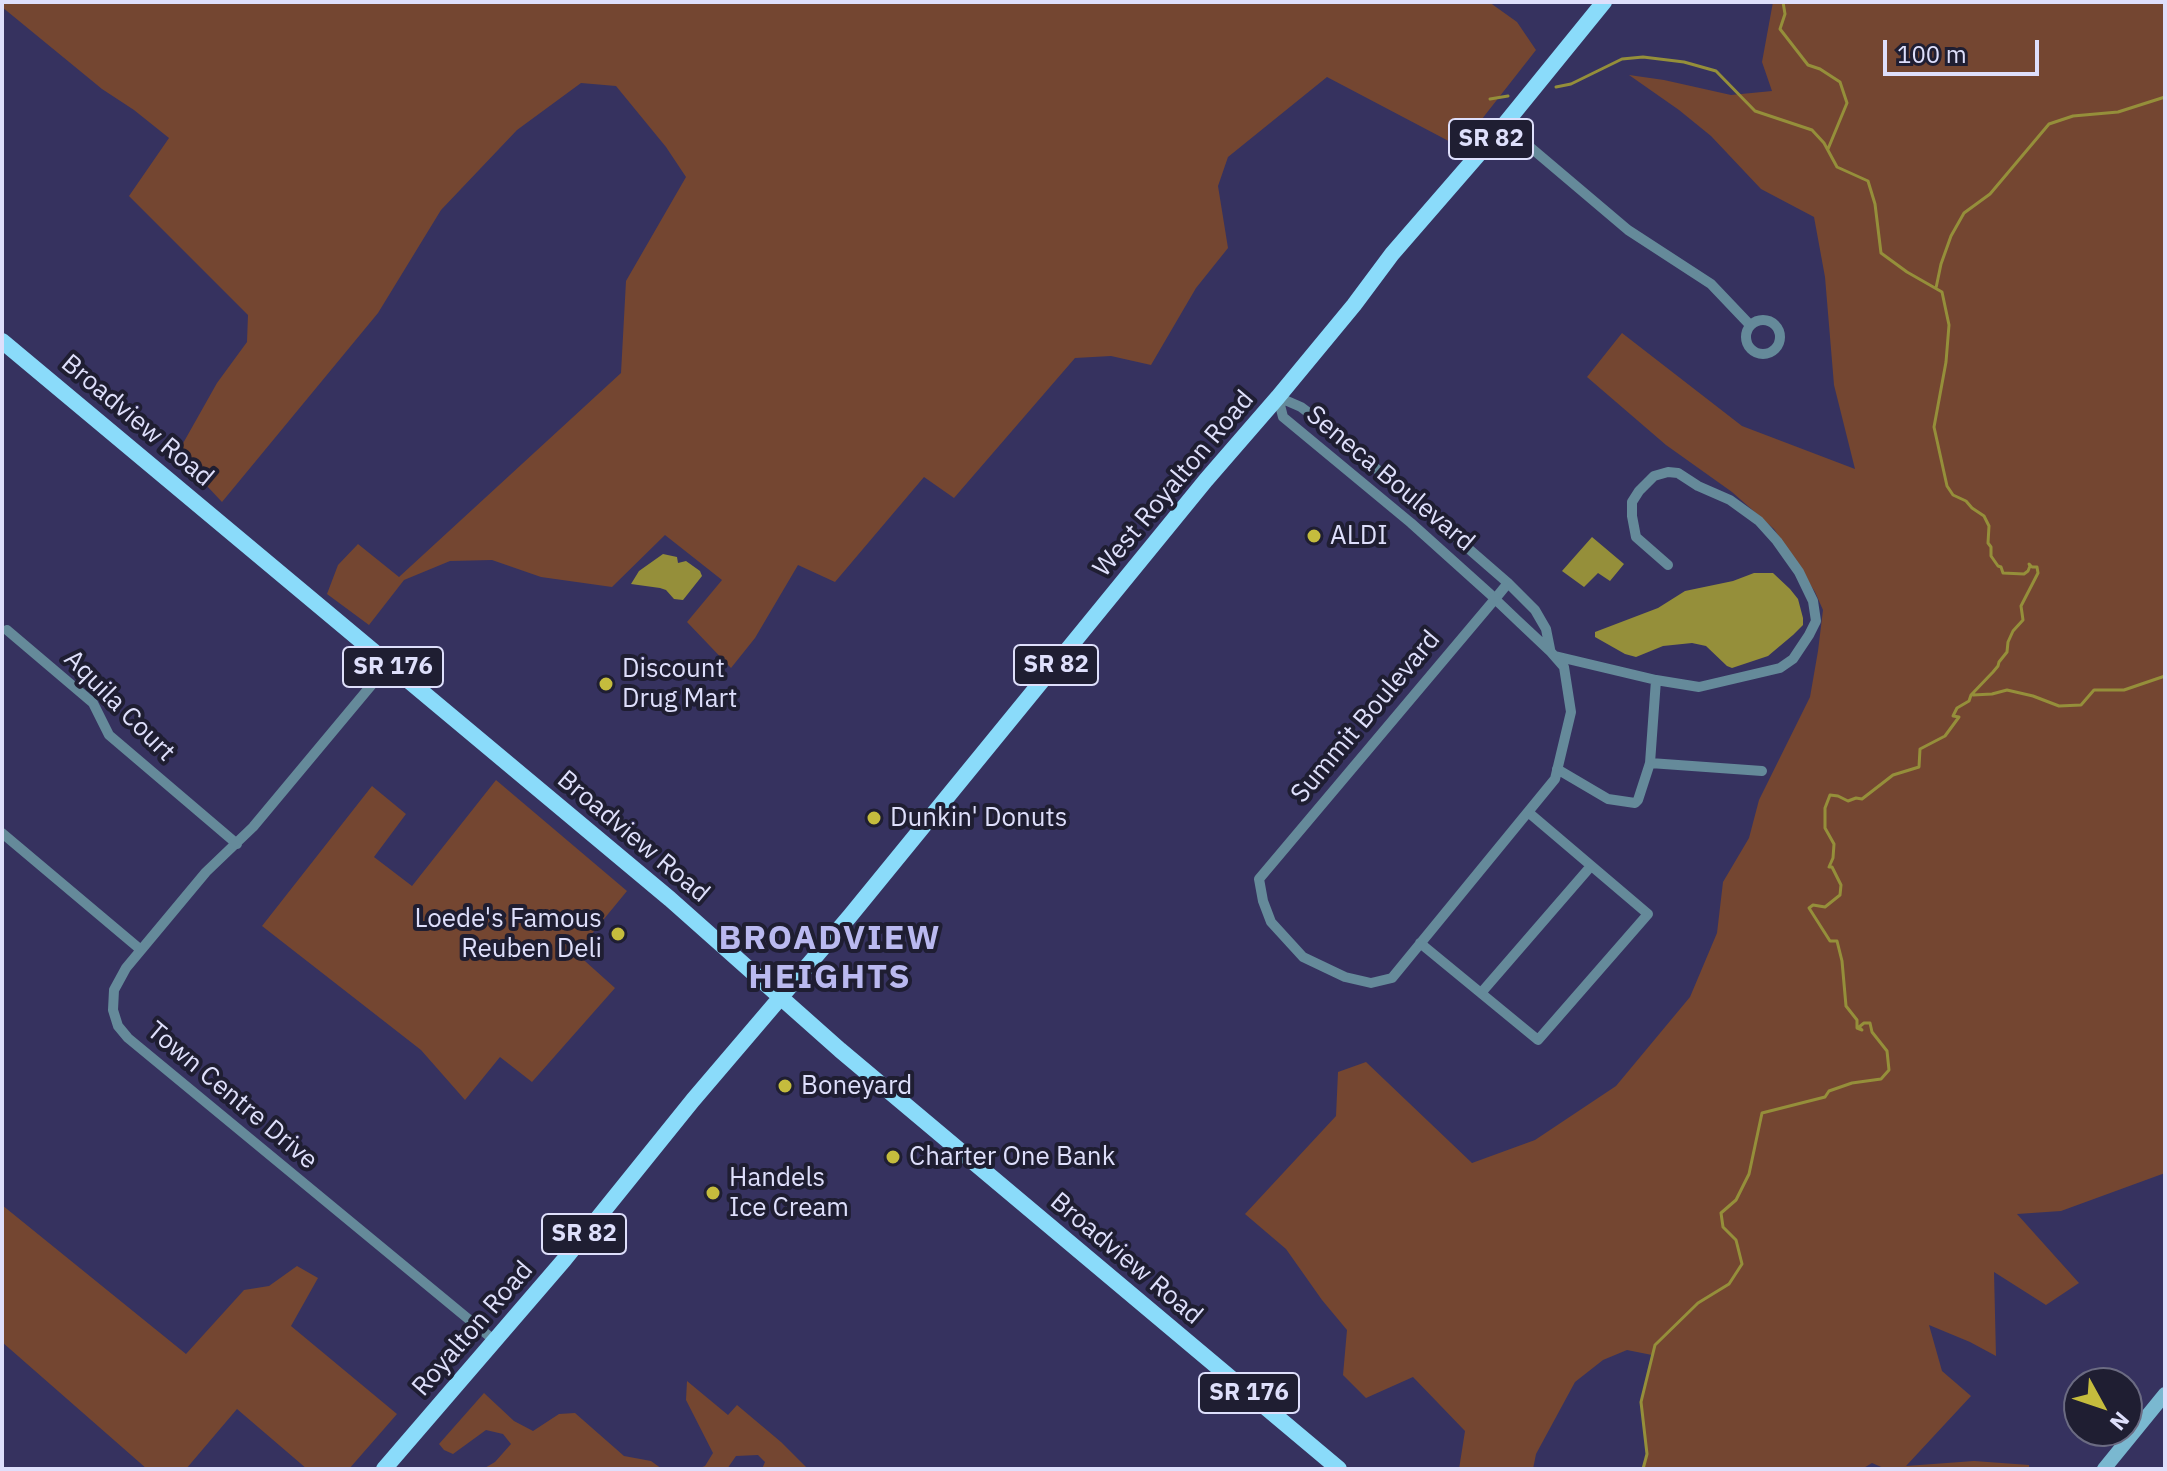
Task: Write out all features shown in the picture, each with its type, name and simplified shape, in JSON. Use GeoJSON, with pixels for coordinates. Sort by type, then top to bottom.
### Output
{"type":"FeatureCollection","features":[{"type":"Feature","properties":{"kind":"main road","name":"West Royalton Road"},"geometry":{"type":"LineString","coordinates":[[781,997],[1001,733],[1221,461],[1354,305],[1392,254],[1504,125],[1604,2]]}},
{"type":"Feature","properties":{"kind":"main road","name":"Broadview Road"},"geometry":{"type":"LineString","coordinates":[[2,341],[698,922],[840,1050],[1339,1469]]}},
{"type":"Feature","properties":{"kind":"main road","name":"Royalton Road"},"geometry":{"type":"LineString","coordinates":[[385,1469],[564,1260],[781,997]]}},
{"type":"Feature","properties":{"kind":"street"},"geometry":{"type":"LineString","coordinates":[[1504,125],[1623,226],[1711,284],[1750,325]]}},
{"type":"Feature","properties":{"kind":"street","name":"Seneca Boulevard"},"geometry":{"type":"LineString","coordinates":[[1278,397],[1301,407],[1333,431],[1508,583],[1535,610],[1546,629],[1552,653]]}},
{"type":"Feature","properties":{"kind":"street","name":"Seneca Boulevard"},"geometry":{"type":"LineString","coordinates":[[1278,397],[1283,417],[1411,523],[1564,667],[1571,712],[1555,779],[1392,978]]}},
{"type":"Feature","properties":{"kind":"street"},"geometry":{"type":"LineString","coordinates":[[1552,653],[1656,680],[1699,687],[1780,668],[1793,659],[1816,621],[1813,601],[1799,572],[1759,521],[1730,500],[1678,473],[1668,472],[1654,476],[1639,491],[1632,502],[1632,516],[1636,537],[1668,565]]}},
{"type":"Feature","properties":{"kind":"street","name":"Summit Boulevard"},"geometry":{"type":"LineString","coordinates":[[1392,978],[1371,983],[1345,977],[1303,957],[1271,922],[1259,879],[1508,583]]}},
{"type":"Feature","properties":{"kind":"street","name":"Aquila Court"},"geometry":{"type":"LineString","coordinates":[[7,630],[93,703],[109,735],[237,844]]}},
{"type":"Feature","properties":{"kind":"street","name":"Town Centre Drive"},"geometry":{"type":"LineString","coordinates":[[389,664],[237,844],[206,872],[121,975],[113,994],[114,1015],[124,1034],[495,1341]]}},
{"type":"Feature","properties":{"kind":"street"},"geometry":{"type":"LineString","coordinates":[[1557,769],[1608,799],[1635,803],[1650,763],[1656,680]]}},
{"type":"Feature","properties":{"kind":"street"},"geometry":{"type":"LineString","coordinates":[[1650,763],[1762,771]]}},
{"type":"Feature","properties":{"kind":"street"},"geometry":{"type":"LineString","coordinates":[[1420,943],[1538,1040],[1648,914],[1528,812]]}},
{"type":"Feature","properties":{"kind":"street"},"geometry":{"type":"LineString","coordinates":[[2,833],[141,950]]}},
{"type":"Feature","properties":{"kind":"street"},"geometry":{"type":"LineString","coordinates":[[1481,993],[1591,866]]}},
{"type":"Feature","properties":{"kind":"street"},"geometry":{"type":"LineString","coordinates":[[2104,1469],[2165,1394]]}},
{"type":"Feature","properties":{"kind":"shaded area"},"geometry":{"type":"Polygon","coordinates":[[[2,2],[1489,2],[1517,22],[1536,50],[1460,147],[1327,77],[1228,157],[1218,186],[1228,248],[1196,288],[1151,365],[1111,356],[1075,358],[954,498],[924,477],[835,582],[798,565],[755,638],[731,668],[687,622],[722,580],[665,535],[612,587],[541,577],[492,560],[450,561],[404,580],[369,625],[327,594],[338,565],[358,544],[399,577],[621,373],[626,281],[686,177],[666,147],[616,86],[581,83],[517,130],[441,210],[378,313],[222,502],[177,454],[217,383],[247,342],[248,315],[129,196],[169,138],[102,89],[2,7],[2,2]]]}},
{"type":"Feature","properties":{"kind":"shaded area"},"geometry":{"type":"Polygon","coordinates":[[[1773,2],[2165,2],[2165,1173],[2061,1211],[2017,1214],[2079,1283],[2046,1305],[1994,1272],[1996,1356],[1929,1325],[1942,1371],[1971,1396],[1906,1466],[1974,1461],[2029,1465],[2029,1469],[1886,1469],[1872,1463],[1862,1469],[1643,1469],[1647,1454],[1641,1402],[1652,1355],[1627,1350],[1603,1360],[1575,1382],[1536,1454],[1533,1469],[1459,1469],[1465,1431],[1413,1377],[1366,1398],[1343,1375],[1347,1330],[1286,1249],[1245,1214],[1336,1116],[1338,1072],[1366,1062],[1472,1163],[1535,1140],[1616,1086],[1690,997],[1717,933],[1723,882],[1749,838],[1759,800],[1810,697],[1823,610],[1815,592],[1774,529],[1732,492],[1666,445],[1587,377],[1622,333],[1742,426],[1855,469],[1834,385],[1825,277],[1814,217],[1761,189],[1711,136],[1629,75],[1731,95],[1772,91],[1762,62],[1773,2]]]}},
{"type":"Feature","properties":{"kind":"shaded area"},"geometry":{"type":"Polygon","coordinates":[[[1592,537],[1624,564],[1610,581],[1598,573],[1584,587],[1562,571],[1592,537]]]}},
{"type":"Feature","properties":{"kind":"shaded area"},"geometry":{"type":"Polygon","coordinates":[[[663,554],[677,557],[678,563],[686,561],[700,571],[702,576],[683,600],[674,599],[660,588],[631,584],[639,571],[663,554]]]}},
{"type":"Feature","properties":{"kind":"shaded area"},"geometry":{"type":"Polygon","coordinates":[[[1754,573],[1773,573],[1798,599],[1803,618],[1803,625],[1768,656],[1732,668],[1706,646],[1692,643],[1663,646],[1636,657],[1595,637],[1595,632],[1658,608],[1685,591],[1733,581],[1754,573]]]}},
{"type":"Feature","properties":{"kind":"shaded area"},"geometry":{"type":"Polygon","coordinates":[[[496,780],[627,891],[576,953],[615,988],[532,1082],[500,1057],[465,1100],[421,1050],[262,926],[372,786],[406,814],[374,857],[412,886],[496,780]]]}},
{"type":"Feature","properties":{"kind":"shaded area"},"geometry":{"type":"Polygon","coordinates":[[[2,1205],[186,1354],[244,1290],[269,1286],[297,1266],[318,1278],[291,1326],[397,1414],[349,1469],[307,1469],[237,1409],[186,1469],[147,1469],[2,1342],[2,1205]]]}},
{"type":"Feature","properties":{"kind":"shaded area"},"geometry":{"type":"Polygon","coordinates":[[[687,1381],[728,1415],[737,1405],[808,1469],[762,1469],[765,1462],[758,1455],[736,1456],[727,1469],[697,1469],[705,1466],[713,1453],[686,1400],[687,1381]]]}},
{"type":"Feature","properties":{"kind":"shaded area"},"geometry":{"type":"Polygon","coordinates":[[[484,1393],[514,1421],[533,1431],[559,1414],[575,1413],[624,1456],[651,1461],[662,1469],[483,1469],[495,1462],[511,1444],[503,1434],[486,1430],[453,1454],[439,1444],[484,1393]]]}},
{"type":"Feature","properties":{"kind":"waterway"},"geometry":{"type":"LineString","coordinates":[[1783,2],[1785,14],[1780,29],[1808,65],[1840,82],[1847,103],[1828,149]]}},
{"type":"Feature","properties":{"kind":"waterway"},"geometry":{"type":"LineString","coordinates":[[1556,87],[1571,84],[1622,59],[1643,57],[1684,62],[1716,71],[1755,111],[1812,130],[1824,143],[1837,167],[1868,181],[1875,204],[1881,253],[1942,292],[1949,325],[1946,362],[1934,427],[1947,486],[1953,495],[1984,516],[1989,526],[1991,556],[2003,573],[2024,574],[2029,564],[2037,567],[2038,573],[2021,606],[2023,620],[2013,631],[2007,652],[1969,701],[1957,708],[1953,716],[1959,717],[1945,736],[1920,749],[1919,767],[1893,775],[1862,799],[1848,801],[1830,795],[1825,808],[1825,828],[1834,844],[1829,867],[1832,867],[1841,885],[1840,895],[1825,907],[1813,905],[1809,908],[1830,941],[1837,941],[1846,1006],[1857,1020],[1857,1028],[1862,1030],[1859,1027],[1870,1023],[1872,1032],[1887,1051],[1889,1070],[1881,1079],[1852,1083],[1829,1091],[1825,1097],[1762,1113],[1749,1174],[1736,1200],[1721,1213],[1723,1227],[1736,1240],[1742,1264],[1729,1284],[1698,1303],[1655,1345],[1641,1402],[1647,1454],[1643,1469]]}},
{"type":"Feature","properties":{"kind":"waterway"},"geometry":{"type":"LineString","coordinates":[[1490,99],[1508,96]]}},
{"type":"Feature","properties":{"kind":"waterway"},"geometry":{"type":"LineString","coordinates":[[1936,288],[1951,236],[1964,213],[1990,194],[2049,124],[2073,116],[2118,112],[2165,97]]}},
{"type":"Feature","properties":{"kind":"waterway"},"geometry":{"type":"LineString","coordinates":[[1973,695],[2007,690],[2059,706],[2081,705],[2094,690],[2124,690],[2165,676]]}},
{"type":"Feature","properties":{"kind":"place","name":"ALDI"},"geometry":{"type":"Point","coordinates":[1314,536]}},
{"type":"Feature","properties":{"kind":"place","name":"Discount Drug Mart"},"geometry":{"type":"Point","coordinates":[606,684]}},
{"type":"Feature","properties":{"kind":"place","name":"Dunkin' Donuts"},"geometry":{"type":"Point","coordinates":[874,818]}},
{"type":"Feature","properties":{"kind":"place","name":"Loede's Famous Reuben Deli"},"geometry":{"type":"Point","coordinates":[618,934]}},
{"type":"Feature","properties":{"kind":"place","name":"Boneyard"},"geometry":{"type":"Point","coordinates":[785,1086]}},
{"type":"Feature","properties":{"kind":"place","name":"Charter One Bank"},"geometry":{"type":"Point","coordinates":[893,1157]}},
{"type":"Feature","properties":{"kind":"place","name":"Handels Ice Cream"},"geometry":{"type":"Point","coordinates":[713,1193]}},
{"type":"Feature","properties":{"kind":"district","name":"BROADVIEW HEIGHTS"},"geometry":{"type":"Point","coordinates":[830,958]}}]}
